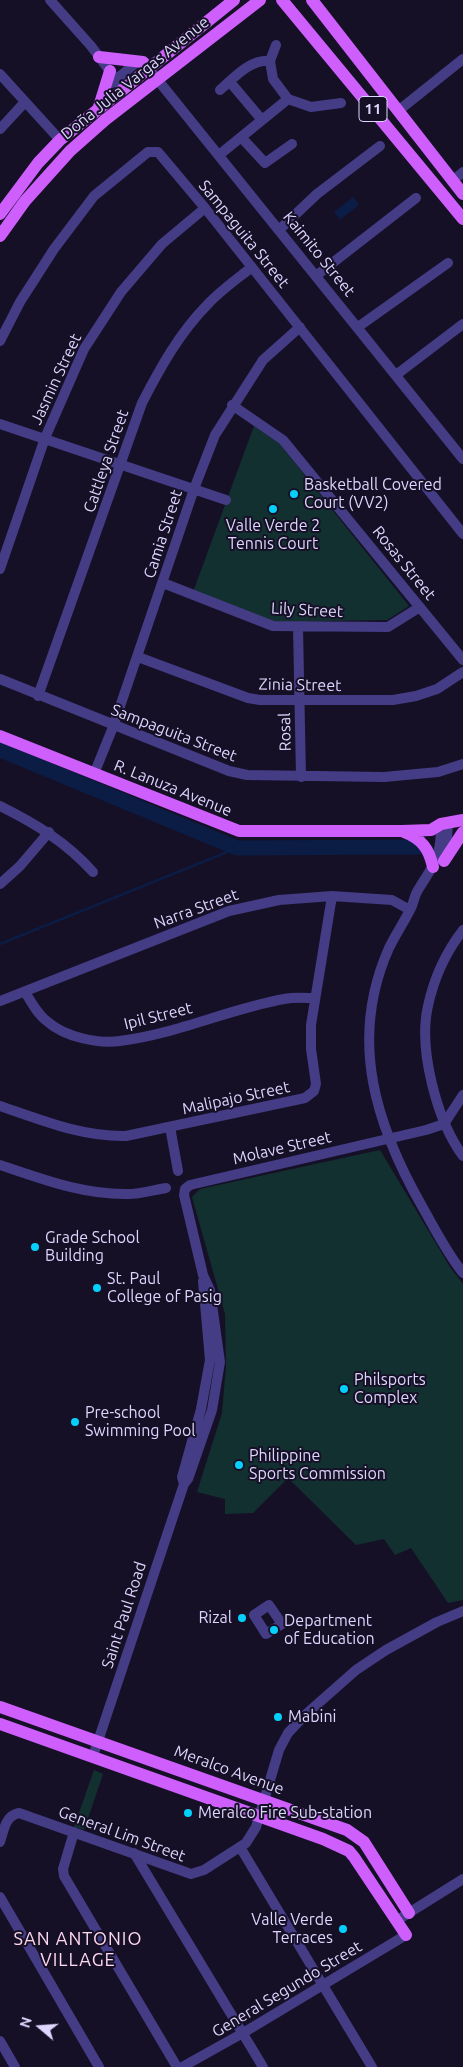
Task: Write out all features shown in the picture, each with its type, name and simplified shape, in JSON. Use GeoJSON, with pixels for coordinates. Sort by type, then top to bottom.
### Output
{"type":"FeatureCollection","features":[{"type":"Feature","properties":{"kind":"main road","name":"Doña Julia Vargas Avenue"},"geometry":{"type":"LineString","coordinates":[[0,236],[25,201],[70,151],[234,0]]}},
{"type":"Feature","properties":{"kind":"main road","name":"Doña Julia Vargas Avenue"},"geometry":{"type":"LineString","coordinates":[[0,214],[38,163],[60,140],[98,110],[117,80],[154,74],[260,0]]}},
{"type":"Feature","properties":{"kind":"main road","name":"11"},"geometry":{"type":"LineString","coordinates":[[282,0],[463,220]]}},
{"type":"Feature","properties":{"kind":"main road","name":"11"},"geometry":{"type":"LineString","coordinates":[[312,0],[463,194]]}},
{"type":"Feature","properties":{"kind":"main road"},"geometry":{"type":"LineString","coordinates":[[99,56],[143,62],[154,74]]}},
{"type":"Feature","properties":{"kind":"main road"},"geometry":{"type":"LineString","coordinates":[[98,110],[105,89],[117,80]]}},
{"type":"Feature","properties":{"kind":"main road"},"geometry":{"type":"LineString","coordinates":[[435,184],[450,178]]}},
{"type":"Feature","properties":{"kind":"main road","name":"R. Lanuza Avenue"},"geometry":{"type":"LineString","coordinates":[[0,736],[239,831],[402,831],[442,828],[463,830]]}},
{"type":"Feature","properties":{"kind":"main road","name":"R. Lanuza Avenue"},"geometry":{"type":"LineString","coordinates":[[442,828],[463,820]]}},
{"type":"Feature","properties":{"kind":"main road"},"geometry":{"type":"LineString","coordinates":[[402,831],[418,838],[439,864],[463,830]]}},
{"type":"Feature","properties":{"kind":"main road","name":"Meralco Avenue"},"geometry":{"type":"LineString","coordinates":[[0,1707],[99,1740],[358,1835],[409,1913]]}},
{"type":"Feature","properties":{"kind":"main road","name":"Meralco Avenue"},"geometry":{"type":"LineString","coordinates":[[0,1724],[324,1839],[349,1851],[406,1935]]}},
{"type":"Feature","properties":{"kind":"main road"},"geometry":{"type":"LineString","coordinates":[[187,1791],[192,1774]]}},
{"type":"Feature","properties":{"kind":"main road"},"geometry":{"type":"LineString","coordinates":[[324,1839],[329,1823]]}},
{"type":"Feature","properties":{"kind":"street"},"geometry":{"type":"LineString","coordinates":[[50,0],[99,56],[117,80],[138,61]]}},
{"type":"Feature","properties":{"kind":"street"},"geometry":{"type":"LineString","coordinates":[[276,45],[270,61],[273,78],[288,99],[311,107],[341,103]]}},
{"type":"Feature","properties":{"kind":"street"},"geometry":{"type":"LineString","coordinates":[[398,111],[463,59]]}},
{"type":"Feature","properties":{"kind":"street"},"geometry":{"type":"LineString","coordinates":[[220,90],[248,66],[261,60],[270,61]]}},
{"type":"Feature","properties":{"kind":"street"},"geometry":{"type":"LineString","coordinates":[[0,74],[60,140]]}},
{"type":"Feature","properties":{"kind":"street","name":"Kaimito Street"},"geometry":{"type":"LineString","coordinates":[[154,74],[463,459]]}},
{"type":"Feature","properties":{"kind":"street"},"geometry":{"type":"LineString","coordinates":[[230,82],[262,120]]}},
{"type":"Feature","properties":{"kind":"street"},"geometry":{"type":"LineString","coordinates":[[219,155],[288,99]]}},
{"type":"Feature","properties":{"kind":"street"},"geometry":{"type":"LineString","coordinates":[[0,129],[25,102]]}},
{"type":"Feature","properties":{"kind":"street"},"geometry":{"type":"LineString","coordinates":[[242,136],[266,163],[292,144]]}},
{"type":"Feature","properties":{"kind":"street"},"geometry":{"type":"LineString","coordinates":[[280,229],[317,194],[380,146]]}},
{"type":"Feature","properties":{"kind":"street","name":"Sampaguita Street"},"geometry":{"type":"LineString","coordinates":[[0,341],[20,302],[49,256],[94,196],[148,152],[158,152],[205,208],[463,534]]}},
{"type":"Feature","properties":{"kind":"street"},"geometry":{"type":"LineString","coordinates":[[450,178],[463,172]]}},
{"type":"Feature","properties":{"kind":"street"},"geometry":{"type":"LineString","coordinates":[[317,275],[416,198]]}},
{"type":"Feature","properties":{"kind":"street","name":"Jasmin Street"},"geometry":{"type":"LineString","coordinates":[[0,569],[45,438],[84,349],[121,292],[162,244],[205,208]]}},
{"type":"Feature","properties":{"kind":"street"},"geometry":{"type":"LineString","coordinates":[[358,327],[448,263]]}},
{"type":"Feature","properties":{"kind":"street","name":"Cattleya Street"},"geometry":{"type":"LineString","coordinates":[[38,696],[142,403],[158,372],[185,330],[208,304],[252,267]]}},
{"type":"Feature","properties":{"kind":"street"},"geometry":{"type":"LineString","coordinates":[[396,375],[463,324]]}},
{"type":"Feature","properties":{"kind":"street","name":"Camia Street"},"geometry":{"type":"LineString","coordinates":[[94,774],[138,657],[194,489],[215,435],[232,405],[263,360],[300,327]]}},
{"type":"Feature","properties":{"kind":"street","name":"Rosas Street"},"geometry":{"type":"LineString","coordinates":[[232,405],[283,440],[463,660]]}},
{"type":"Feature","properties":{"kind":"street"},"geometry":{"type":"LineString","coordinates":[[0,424],[226,500]]}},
{"type":"Feature","properties":{"kind":"street","name":"Lily Street"},"geometry":{"type":"LineString","coordinates":[[163,583],[273,626],[388,627],[420,607]]}},
{"type":"Feature","properties":{"kind":"street","name":"Rosal"},"geometry":{"type":"LineString","coordinates":[[298,627],[301,777]]}},
{"type":"Feature","properties":{"kind":"street","name":"Zinia Street"},"geometry":{"type":"LineString","coordinates":[[138,657],[248,698],[299,701],[400,699],[437,689],[463,672]]}},
{"type":"Feature","properties":{"kind":"street","name":"Sampaguita Street"},"geometry":{"type":"LineString","coordinates":[[0,680],[113,727],[229,771],[260,776],[301,777],[420,775],[438,772],[463,764]]}},
{"type":"Feature","properties":{"kind":"street"},"geometry":{"type":"LineString","coordinates":[[0,806],[49,832],[77,854],[93,872]]}},
{"type":"Feature","properties":{"kind":"street"},"geometry":{"type":"LineString","coordinates":[[442,828],[439,864],[416,892],[412,907],[382,967],[368,1029],[370,1069],[378,1106],[388,1138],[414,1192],[451,1258],[463,1273]]}},
{"type":"Feature","properties":{"kind":"street"},"geometry":{"type":"LineString","coordinates":[[0,884],[20,866],[49,832]]}},
{"type":"Feature","properties":{"kind":"street","name":"Narra Street"},"geometry":{"type":"LineString","coordinates":[[0,1002],[229,911],[279,900],[332,896],[392,900],[412,907]]}},
{"type":"Feature","properties":{"kind":"street","name":"Malipajo Street"},"geometry":{"type":"LineString","coordinates":[[0,1106],[96,1136],[126,1136],[305,1098],[314,1091],[316,1084],[311,1049],[311,1025],[332,896]]}},
{"type":"Feature","properties":{"kind":"street"},"geometry":{"type":"LineString","coordinates":[[463,930],[445,957],[434,981],[427,1008],[426,1035],[432,1083],[444,1124],[463,1156]]}},
{"type":"Feature","properties":{"kind":"street","name":"Ipil Street"},"geometry":{"type":"LineString","coordinates":[[25,992],[36,1012],[49,1024],[64,1032],[103,1041],[120,1041],[162,1032],[287,998],[314,998]]}},
{"type":"Feature","properties":{"kind":"street"},"geometry":{"type":"LineString","coordinates":[[444,1124],[463,1095]]}},
{"type":"Feature","properties":{"kind":"street","name":"Molave Street"},"geometry":{"type":"LineString","coordinates":[[185,1189],[190,1185],[444,1124]]}},
{"type":"Feature","properties":{"kind":"street"},"geometry":{"type":"LineString","coordinates":[[170,1127],[178,1171]]}},
{"type":"Feature","properties":{"kind":"street"},"geometry":{"type":"LineString","coordinates":[[0,1165],[69,1187],[99,1193],[129,1194],[166,1188]]}},
{"type":"Feature","properties":{"kind":"street","name":"Saint Paul Road"},"geometry":{"type":"LineString","coordinates":[[93,1756],[184,1484],[188,1479],[212,1410],[220,1362],[210,1290],[203,1275],[184,1195],[185,1189]]}},
{"type":"Feature","properties":{"kind":"street","name":"General Lim Street"},"geometry":{"type":"LineString","coordinates":[[0,1842],[7,1820],[12,1814],[19,1813],[190,1874],[204,1870],[240,1847],[255,1830],[266,1800],[279,1750],[288,1733],[305,1715],[356,1670],[386,1650],[437,1622],[463,1611]]}},
{"type":"Feature","properties":{"kind":"street"},"geometry":{"type":"LineString","coordinates":[[74,1832],[63,1869],[64,1876],[177,2067]]}},
{"type":"Feature","properties":{"kind":"street"},"geometry":{"type":"LineString","coordinates":[[240,1847],[372,2067]]}},
{"type":"Feature","properties":{"kind":"street"},"geometry":{"type":"LineString","coordinates":[[134,1853],[263,2067]]}},
{"type":"Feature","properties":{"kind":"street"},"geometry":{"type":"LineString","coordinates":[[396,1921],[463,1879]]}},
{"type":"Feature","properties":{"kind":"street"},"geometry":{"type":"LineString","coordinates":[[0,1897],[99,2067]]}},
{"type":"Feature","properties":{"kind":"street","name":"General Segundo Street"},"geometry":{"type":"LineString","coordinates":[[182,2067],[243,2034],[406,1935]]}},
{"type":"Feature","properties":{"kind":"street"},"geometry":{"type":"LineString","coordinates":[[0,2042],[15,2067]]}},
{"type":"Feature","properties":{"kind":"green space"},"geometry":{"type":"Polygon","coordinates":[[[254,426],[279,443],[409,606],[387,620],[267,622],[193,592],[254,426]]]}},
{"type":"Feature","properties":{"kind":"green space","name":"Philsports Complex"},"geometry":{"type":"Polygon","coordinates":[[[380,1150],[450,1267],[463,1284],[463,1600],[448,1603],[411,1548],[395,1555],[384,1539],[356,1545],[288,1478],[253,1513],[225,1514],[225,1499],[197,1492],[222,1413],[226,1366],[225,1314],[192,1197],[200,1189],[380,1150]]]}},
{"type":"Feature","properties":{"kind":"green space"},"geometry":{"type":"Polygon","coordinates":[[[94,1770],[103,1774],[84,1830],[74,1827],[94,1770]]]}},
{"type":"Feature","properties":{"kind":"water"},"geometry":{"type":"Polygon","coordinates":[[[353,197],[359,205],[340,220],[334,212],[353,197]]]}},
{"type":"Feature","properties":{"kind":"waterway"},"geometry":{"type":"LineString","coordinates":[[0,750],[237,848],[419,847]]}},
{"type":"Feature","properties":{"kind":"waterway"},"geometry":{"type":"LineString","coordinates":[[0,944],[237,848]]}},
{"type":"Feature","properties":{"kind":"place","name":"Basketball Covered Court (VV2)"},"geometry":{"type":"Point","coordinates":[294,494]}},
{"type":"Feature","properties":{"kind":"place","name":"Valle Verde 2 Tennis Court"},"geometry":{"type":"Point","coordinates":[273,509]}},
{"type":"Feature","properties":{"kind":"place","name":"Grade School Building"},"geometry":{"type":"Point","coordinates":[35,1247]}},
{"type":"Feature","properties":{"kind":"place","name":"St. Paul College of Pasig"},"geometry":{"type":"Point","coordinates":[97,1288]}},
{"type":"Feature","properties":{"kind":"place","name":"Philsports Complex"},"geometry":{"type":"Point","coordinates":[344,1389]}},
{"type":"Feature","properties":{"kind":"place","name":"Pre-school Swimming Pool"},"geometry":{"type":"Point","coordinates":[75,1422]}},
{"type":"Feature","properties":{"kind":"place","name":"Philippine Sports Commission"},"geometry":{"type":"Point","coordinates":[239,1465]}},
{"type":"Feature","properties":{"kind":"place","name":"Rizal"},"geometry":{"type":"Point","coordinates":[242,1618]}},
{"type":"Feature","properties":{"kind":"place","name":"Department of Education"},"geometry":{"type":"Point","coordinates":[274,1630]}},
{"type":"Feature","properties":{"kind":"place","name":"Mabini"},"geometry":{"type":"Point","coordinates":[278,1717]}},
{"type":"Feature","properties":{"kind":"place","name":"Meralco Fire Sub-station"},"geometry":{"type":"Point","coordinates":[188,1813]}},
{"type":"Feature","properties":{"kind":"place","name":"Valle Verde Terraces"},"geometry":{"type":"Point","coordinates":[343,1929]}},
{"type":"Feature","properties":{"kind":"district","name":"SAN ANTONIO VILLAGE"},"geometry":{"type":"Point","coordinates":[78,1949]}}]}
